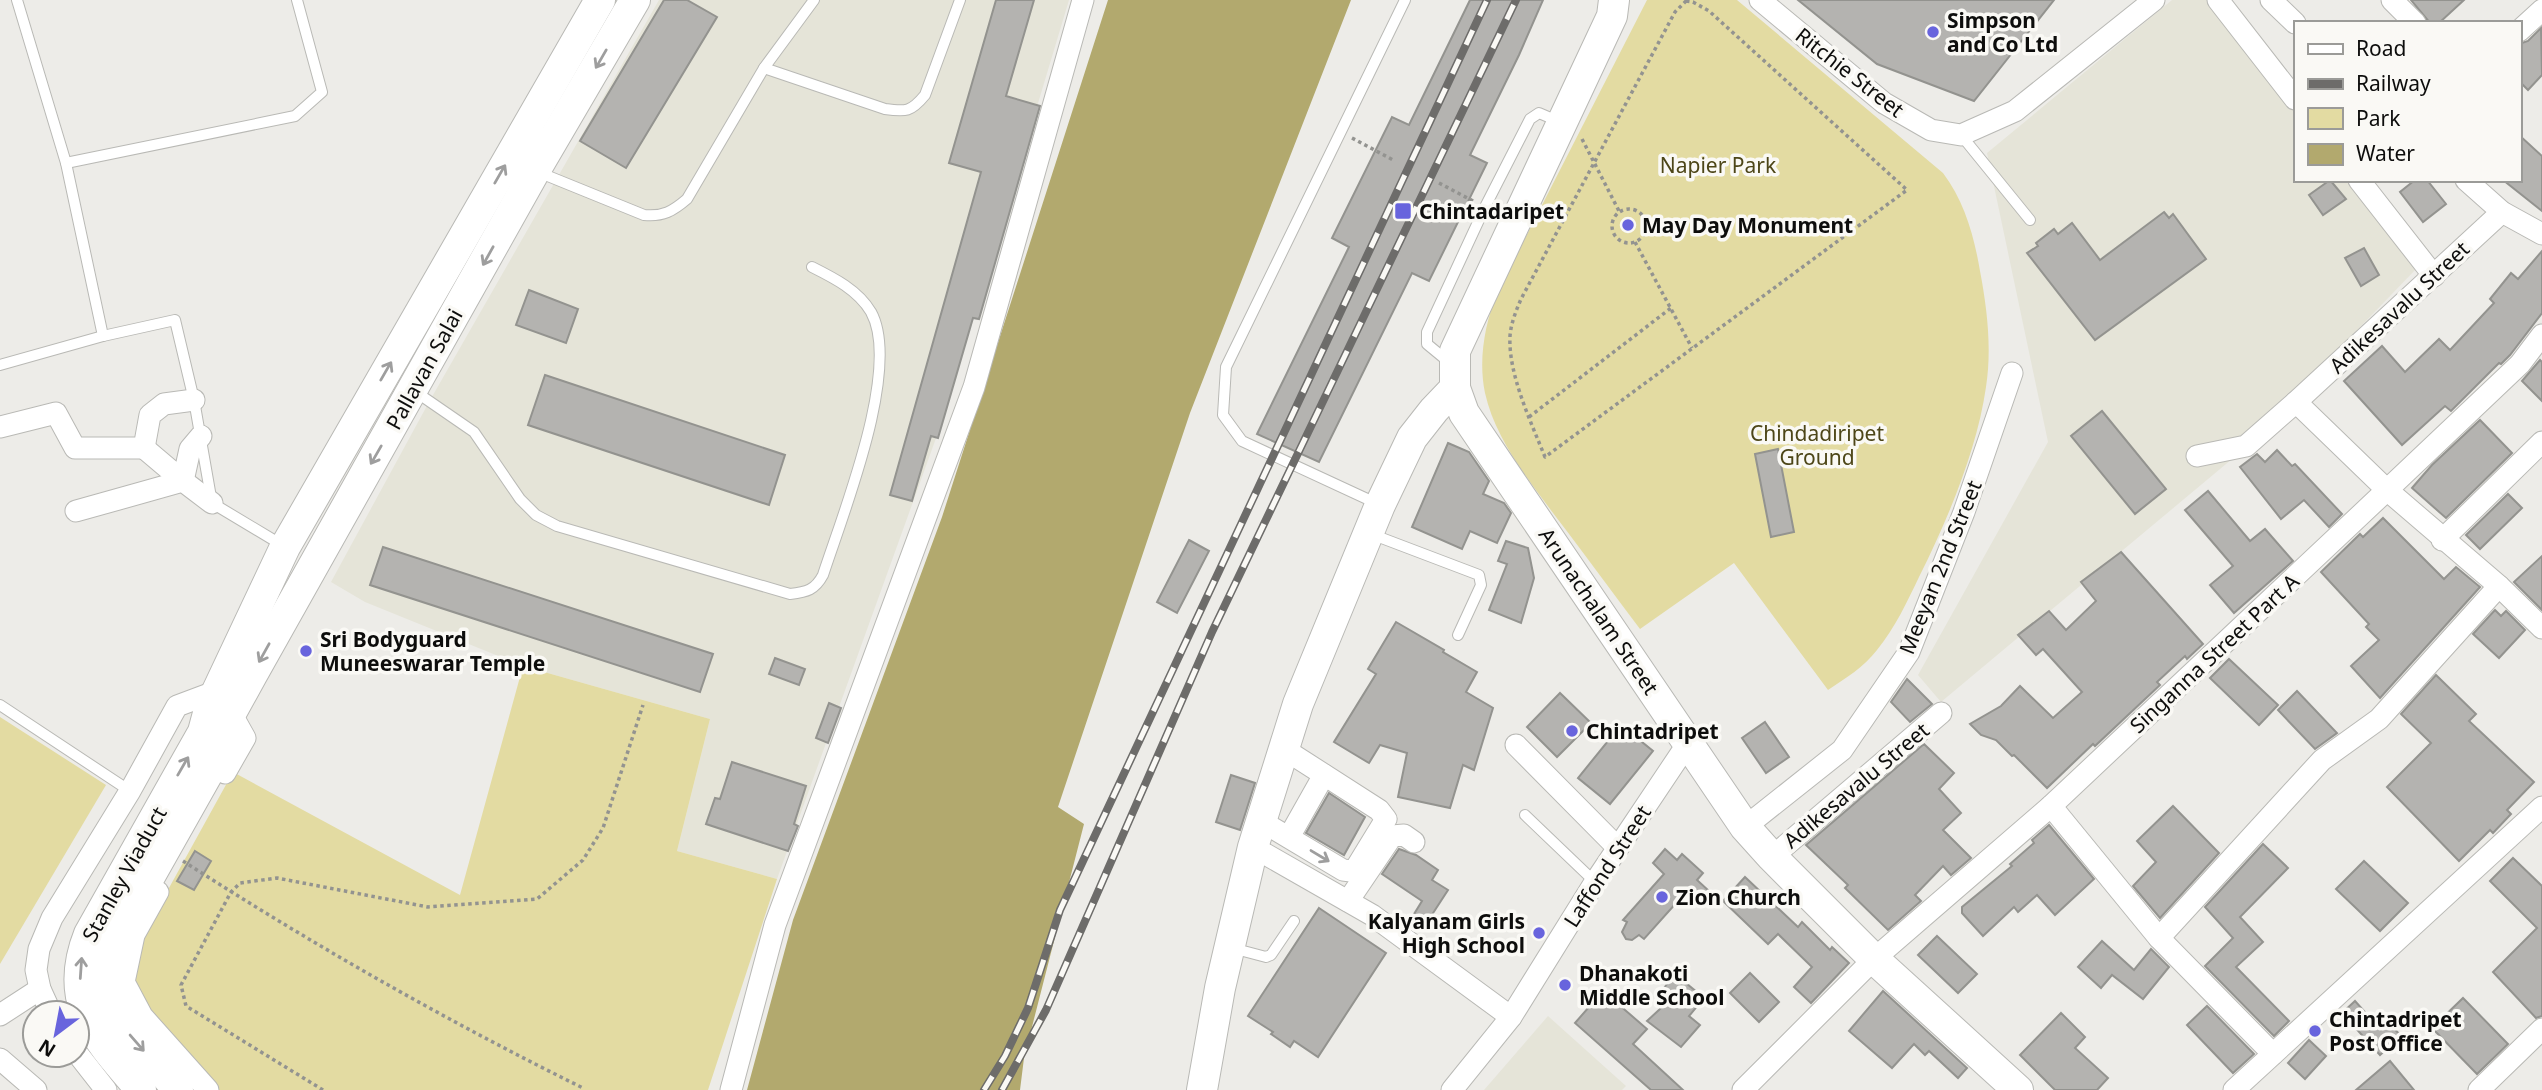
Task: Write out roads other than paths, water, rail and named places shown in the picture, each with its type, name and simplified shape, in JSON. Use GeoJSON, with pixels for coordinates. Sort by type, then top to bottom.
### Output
{"type":"FeatureCollection","features":[{"type":"Feature","properties":{"kind":"main road","name":"Pallavan Salai"},"geometry":{"type":"LineString","coordinates":[[229,702],[285,547],[600,0]]}},
{"type":"Feature","properties":{"kind":"main road","name":"Pallavan Salai"},"geometry":{"type":"LineString","coordinates":[[214,737],[209,706],[229,702],[413,390],[535,171],[635,0]]}},
{"type":"Feature","properties":{"kind":"main road"},"geometry":{"type":"LineString","coordinates":[[1202,1090],[1230,948],[1257,834],[1298,704],[1380,505],[1412,438],[1434,410],[1454,368],[1612,16],[1614,0]]}},
{"type":"Feature","properties":{"kind":"main road","name":"Arunachalam Street"},"geometry":{"type":"LineString","coordinates":[[1454,368],[1464,414],[1745,827],[1772,857],[2003,1085]]}},
{"type":"Feature","properties":{"kind":"main road","name":"Stanley Viaduct"},"geometry":{"type":"LineString","coordinates":[[141,1090],[92,1028],[83,1007],[80,980],[82,953],[100,912],[214,737]]}},
{"type":"Feature","properties":{"kind":"main road","name":"Stanley Viaduct"},"geometry":{"type":"LineString","coordinates":[[178,1090],[120,1022],[108,985],[108,966],[118,933],[214,737]]}},
{"type":"Feature","properties":{"kind":"street"},"geometry":{"type":"LineString","coordinates":[[731,1090],[775,925],[974,387],[1083,0]]}},
{"type":"Feature","properties":{"kind":"street","name":"Ritchie Street"},"geometry":{"type":"LineString","coordinates":[[1760,0],[1884,103],[1931,130],[1961,135]]}},
{"type":"Feature","properties":{"kind":"street"},"geometry":{"type":"LineString","coordinates":[[1961,135],[2015,111],[2154,0]]}},
{"type":"Feature","properties":{"kind":"street"},"geometry":{"type":"LineString","coordinates":[[2218,0],[2294,98]]}},
{"type":"Feature","properties":{"kind":"street"},"geometry":{"type":"LineString","coordinates":[[2271,0],[2294,22]]}},
{"type":"Feature","properties":{"kind":"street"},"geometry":{"type":"LineString","coordinates":[[2392,0],[2413,21]]}},
{"type":"Feature","properties":{"kind":"street"},"geometry":{"type":"LineString","coordinates":[[2521,29],[2542,10]]}},
{"type":"Feature","properties":{"kind":"street"},"geometry":{"type":"LineString","coordinates":[[2361,182],[2434,276]]}},
{"type":"Feature","properties":{"kind":"street"},"geometry":{"type":"LineString","coordinates":[[2468,182],[2502,212],[2542,234]]}},
{"type":"Feature","properties":{"kind":"street","name":"Adikesavalu Street"},"geometry":{"type":"LineString","coordinates":[[2197,456],[2246,446],[2502,212]]}},
{"type":"Feature","properties":{"kind":"street","name":"Singanna Street Part A"},"geometry":{"type":"LineString","coordinates":[[1743,1090],[1874,959],[2051,806],[2387,491],[2520,364],[2542,335]]}},
{"type":"Feature","properties":{"kind":"street","name":"Meeyan 2nd Street"},"geometry":{"type":"LineString","coordinates":[[1745,827],[1842,750],[1909,652],[1964,512],[2011,373]]}},
{"type":"Feature","properties":{"kind":"street"},"geometry":{"type":"LineString","coordinates":[[144,448],[150,415],[164,404],[194,400]]}},
{"type":"Feature","properties":{"kind":"street"},"geometry":{"type":"LineString","coordinates":[[2296,402],[2387,491],[2540,623]]}},
{"type":"Feature","properties":{"kind":"street"},"geometry":{"type":"LineString","coordinates":[[0,427],[56,413],[75,448],[144,448],[212,502]]}},
{"type":"Feature","properties":{"kind":"street"},"geometry":{"type":"LineString","coordinates":[[183,481],[190,449],[201,436]]}},
{"type":"Feature","properties":{"kind":"street"},"geometry":{"type":"LineString","coordinates":[[2442,540],[2542,442]]}},
{"type":"Feature","properties":{"kind":"street"},"geometry":{"type":"LineString","coordinates":[[76,511],[183,481]]}},
{"type":"Feature","properties":{"kind":"street"},"geometry":{"type":"LineString","coordinates":[[2159,938],[2322,760],[2379,719],[2499,586]]}},
{"type":"Feature","properties":{"kind":"street"},"geometry":{"type":"LineString","coordinates":[[45,999],[36,970],[39,949],[52,918],[130,791],[177,706],[229,702],[245,738],[134,935],[124,982],[142,1016],[208,1090]]}},
{"type":"Feature","properties":{"kind":"street","name":"Adikesavalu Street"},"geometry":{"type":"LineString","coordinates":[[1772,857],[1941,713]]}},
{"type":"Feature","properties":{"kind":"street","name":"Laffond Street"},"geometry":{"type":"LineString","coordinates":[[1452,1090],[1511,1017],[1595,882],[1688,743]]}},
{"type":"Feature","properties":{"kind":"street"},"geometry":{"type":"LineString","coordinates":[[1516,745],[1618,848]]}},
{"type":"Feature","properties":{"kind":"street"},"geometry":{"type":"LineString","coordinates":[[1257,834],[1289,837],[1343,870],[1351,871],[1356,868],[1385,819],[1379,810],[1284,749]]}},
{"type":"Feature","properties":{"kind":"street"},"geometry":{"type":"LineString","coordinates":[[1289,837],[1324,775]]}},
{"type":"Feature","properties":{"kind":"street"},"geometry":{"type":"LineString","coordinates":[[2051,806],[2159,938],[2273,1054]]}},
{"type":"Feature","properties":{"kind":"street"},"geometry":{"type":"LineString","coordinates":[[2238,1089],[2542,807]]}},
{"type":"Feature","properties":{"kind":"street"},"geometry":{"type":"LineString","coordinates":[[1257,834],[1511,1017]]}},
{"type":"Feature","properties":{"kind":"street"},"geometry":{"type":"LineString","coordinates":[[1348,901],[1392,836],[1404,835],[1414,842]]}},
{"type":"Feature","properties":{"kind":"street"},"geometry":{"type":"LineString","coordinates":[[0,1014],[40,989]]}},
{"type":"Feature","properties":{"kind":"street"},"geometry":{"type":"LineString","coordinates":[[2479,1090],[2542,1030]]}},
{"type":"Feature","properties":{"kind":"street"},"geometry":{"type":"LineString","coordinates":[[0,1059],[36,1090]]}},
{"type":"Feature","properties":{"kind":"street"},"geometry":{"type":"LineString","coordinates":[[90,1069],[106,1090]]}},
{"type":"Feature","properties":{"kind":"lane"},"geometry":{"type":"LineString","coordinates":[[17,0],[66,163],[103,336]]}},
{"type":"Feature","properties":{"kind":"lane"},"geometry":{"type":"LineString","coordinates":[[66,163],[295,116],[322,92],[297,0]]}},
{"type":"Feature","properties":{"kind":"lane"},"geometry":{"type":"LineString","coordinates":[[535,171],[644,215],[657,216],[673,211],[687,199],[764,68],[814,0]]}},
{"type":"Feature","properties":{"kind":"lane"},"geometry":{"type":"LineString","coordinates":[[764,68],[885,109],[904,112],[916,106],[925,95],[960,0]]}},
{"type":"Feature","properties":{"kind":"lane"},"geometry":{"type":"LineString","coordinates":[[1380,505],[1242,441],[1223,415],[1226,367],[1405,0]]}},
{"type":"Feature","properties":{"kind":"lane"},"geometry":{"type":"LineString","coordinates":[[1961,135],[2029,220]]}},
{"type":"Feature","properties":{"kind":"lane"},"geometry":{"type":"LineString","coordinates":[[413,390],[474,432],[520,499],[536,515],[557,526],[790,594],[807,592],[817,586],[823,575],[866,440],[880,367],[878,335],[872,313],[839,281],[813,267]]}},
{"type":"Feature","properties":{"kind":"lane"},"geometry":{"type":"LineString","coordinates":[[0,365],[103,336],[175,320],[194,400],[212,502],[285,547]]}},
{"type":"Feature","properties":{"kind":"lane"},"geometry":{"type":"LineString","coordinates":[[1368,533],[1479,575],[1481,585],[1458,635]]}},
{"type":"Feature","properties":{"kind":"lane"},"geometry":{"type":"LineString","coordinates":[[0,705],[130,791]]}},
{"type":"Feature","properties":{"kind":"lane"},"geometry":{"type":"LineString","coordinates":[[1525,815],[1595,882]]}},
{"type":"Feature","properties":{"kind":"lane"},"geometry":{"type":"LineString","coordinates":[[1230,948],[1265,957],[1271,955],[1294,921]]}},
{"type":"Feature","properties":{"kind":"water"},"geometry":{"type":"Polygon","coordinates":[[[1108,0],[1351,0],[1190,413],[1058,807],[1084,824],[1024,1058],[1020,1090],[747,1090],[793,920],[942,517],[1108,0]]]}},
{"type":"Feature","properties":{"kind":"railway"},"geometry":{"type":"LineString","coordinates":[[984,1090],[1005,1056],[1028,1008],[1060,910],[1487,0]]}},
{"type":"Feature","properties":{"kind":"railway"},"geometry":{"type":"LineString","coordinates":[[1002,1090],[1046,1010],[1212,632],[1516,0]]}},
{"type":"Feature","properties":{"kind":"place","name":"Simpson and Co Ltd"},"geometry":{"type":"Point","coordinates":[1933,32]}},
{"type":"Feature","properties":{"kind":"place","name":"Chintadaripet"},"geometry":{"type":"Point","coordinates":[1403,211]}},
{"type":"Feature","properties":{"kind":"place","name":"May Day Monument"},"geometry":{"type":"Point","coordinates":[1628,225]}},
{"type":"Feature","properties":{"kind":"place","name":"Sri Bodyguard Muneeswarar Temple"},"geometry":{"type":"Point","coordinates":[306,651]}},
{"type":"Feature","properties":{"kind":"place","name":"Chintadripet"},"geometry":{"type":"Point","coordinates":[1572,731]}},
{"type":"Feature","properties":{"kind":"place","name":"Zion Church"},"geometry":{"type":"Point","coordinates":[1662,897]}},
{"type":"Feature","properties":{"kind":"place","name":"Kalyanam Girls High School"},"geometry":{"type":"Point","coordinates":[1539,933]}},
{"type":"Feature","properties":{"kind":"place","name":"Dhanakoti Middle School"},"geometry":{"type":"Point","coordinates":[1565,985]}},
{"type":"Feature","properties":{"kind":"place","name":"Chintadripet Post Office"},"geometry":{"type":"Point","coordinates":[2315,1031]}},
{"type":"Feature","properties":{"kind":"park label","name":"Napier Park"},"geometry":{"type":"Point","coordinates":[1718,165]}},
{"type":"Feature","properties":{"kind":"park label","name":"Chindadiripet Ground"},"geometry":{"type":"Point","coordinates":[1817,445]}}]}
